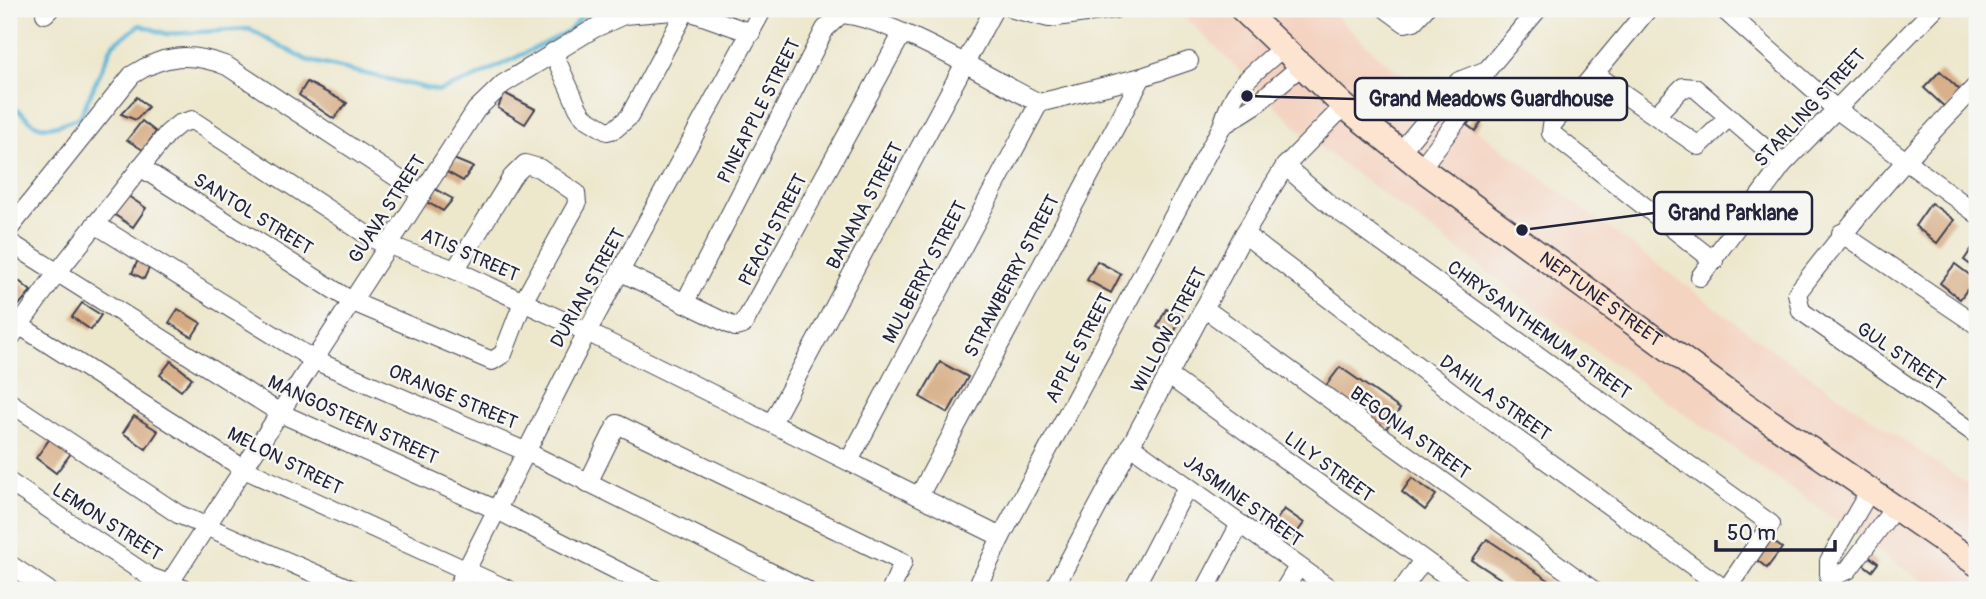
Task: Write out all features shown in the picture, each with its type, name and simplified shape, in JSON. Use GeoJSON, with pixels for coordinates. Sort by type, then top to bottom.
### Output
{"type":"FeatureCollection","features":[{"type":"Feature","properties":{"kind":"street","name":"DURIAN STREET"},"geometry":{"type":"LineString","coordinates":[[456,590],[587,332],[763,9]]}},
{"type":"Feature","properties":{"kind":"street","name":"BANANA STREET"},"geometry":{"type":"LineString","coordinates":[[772,424],[994,9]]}},
{"type":"Feature","properties":{"kind":"street"},"geometry":{"type":"LineString","coordinates":[[1013,9],[1049,18],[1115,9]]}},
{"type":"Feature","properties":{"kind":"street","name":"NEPTUNE STREET"},"geometry":{"type":"LineString","coordinates":[[1242,9],[1344,106],[1421,168],[1740,401],[1977,564]]}},
{"type":"Feature","properties":{"kind":"street"},"geometry":{"type":"LineString","coordinates":[[1386,9],[1405,23],[1420,15]]}},
{"type":"Feature","properties":{"kind":"street"},"geometry":{"type":"LineString","coordinates":[[1421,168],[1477,94],[1487,70],[1538,9]]}},
{"type":"Feature","properties":{"kind":"street"},"geometry":{"type":"LineString","coordinates":[[1648,9],[1552,125],[1552,133],[1557,140],[1714,261]]}},
{"type":"Feature","properties":{"kind":"street"},"geometry":{"type":"LineString","coordinates":[[1724,9],[1836,108],[1903,161],[1977,214]]}},
{"type":"Feature","properties":{"kind":"street","name":"STARLING STREET"},"geometry":{"type":"LineString","coordinates":[[1700,277],[1783,164],[1934,9]]}},
{"type":"Feature","properties":{"kind":"street","name":"GUAVA STREET"},"geometry":{"type":"LineString","coordinates":[[174,588],[207,526],[476,110],[488,97],[553,52],[624,15],[657,10],[685,10],[751,33]]}},
{"type":"Feature","properties":{"kind":"street"},"geometry":{"type":"LineString","coordinates":[[553,52],[584,117],[607,131],[615,129],[629,117],[685,10]]}},
{"type":"Feature","properties":{"kind":"street","name":"PINEAPPLE STREET"},"geometry":{"type":"LineString","coordinates":[[684,304],[825,29],[841,14],[854,15],[902,34],[1039,103]]}},
{"type":"Feature","properties":{"kind":"street","name":"PEACH STREET"},"geometry":{"type":"LineString","coordinates":[[621,272],[735,327],[748,320],[902,34]]}},
{"type":"Feature","properties":{"kind":"street","name":"APPLE STREET"},"geometry":{"type":"LineString","coordinates":[[976,590],[1001,537],[1222,126],[1231,98],[1239,87],[1282,48]]}},
{"type":"Feature","properties":{"kind":"street"},"geometry":{"type":"LineString","coordinates":[[9,229],[132,75],[151,62],[174,55],[204,57],[227,66],[422,194]]}},
{"type":"Feature","properties":{"kind":"street"},"geometry":{"type":"LineString","coordinates":[[1039,103],[1142,77],[1189,61]]}},
{"type":"Feature","properties":{"kind":"street","name":"APPLE STREET"},"geometry":{"type":"LineString","coordinates":[[1222,126],[1255,105],[1301,66]]}},
{"type":"Feature","properties":{"kind":"street"},"geometry":{"type":"LineString","coordinates":[[1401,151],[1459,81],[1487,70]]}},
{"type":"Feature","properties":{"kind":"street"},"geometry":{"type":"LineString","coordinates":[[1595,74],[1657,114],[1699,146],[1727,118]]}},
{"type":"Feature","properties":{"kind":"street","name":"STRAWBERRY STREET"},"geometry":{"type":"LineString","coordinates":[[919,496],[1142,77]]}},
{"type":"Feature","properties":{"kind":"street"},"geometry":{"type":"LineString","coordinates":[[1657,114],[1683,87],[1689,86],[1783,164]]}},
{"type":"Feature","properties":{"kind":"street"},"geometry":{"type":"LineString","coordinates":[[1977,86],[1903,161],[1842,233],[1977,325]]}},
{"type":"Feature","properties":{"kind":"street","name":"MULBERRY STREET"},"geometry":{"type":"LineString","coordinates":[[849,461],[1039,103]]}},
{"type":"Feature","properties":{"kind":"street","name":"WILLOW STREET"},"geometry":{"type":"LineString","coordinates":[[1053,590],[1244,234],[1285,166],[1344,106]]}},
{"type":"Feature","properties":{"kind":"street","name":"ATIS STREET"},"geometry":{"type":"LineString","coordinates":[[14,333],[95,223],[167,134],[179,124],[192,120],[356,229],[455,270],[587,332],[1001,537]]}},
{"type":"Feature","properties":{"kind":"street"},"geometry":{"type":"LineString","coordinates":[[455,270],[518,169],[525,164],[539,168],[572,189],[578,199],[523,302]]}},
{"type":"Feature","properties":{"kind":"street","name":"CHRYSANTHEMUM STREET"},"geometry":{"type":"LineString","coordinates":[[1285,166],[1330,205],[1771,524],[1726,590]]}},
{"type":"Feature","properties":{"kind":"street","name":"SANTOL STREET"},"geometry":{"type":"LineString","coordinates":[[140,167],[353,302],[486,360],[498,359],[523,302]]}},
{"type":"Feature","properties":{"kind":"street","name":"ORANGE STREET"},"geometry":{"type":"LineString","coordinates":[[95,223],[314,360],[527,452],[806,590]]}},
{"type":"Feature","properties":{"kind":"street","name":"GUL STREET"},"geometry":{"type":"LineString","coordinates":[[1842,233],[1797,293],[1801,311],[1977,435]]}},
{"type":"Feature","properties":{"kind":"street","name":"DAHILA STREET"},"geometry":{"type":"LineString","coordinates":[[1244,234],[1446,388],[1726,590]]}},
{"type":"Feature","properties":{"kind":"street","name":"MANGOSTEEN STREET"},"geometry":{"type":"LineString","coordinates":[[9,242],[280,413],[497,510],[656,590]]}},
{"type":"Feature","properties":{"kind":"street","name":"BEGONIA STREET"},"geometry":{"type":"LineString","coordinates":[[1204,308],[1594,590]]}},
{"type":"Feature","properties":{"kind":"street","name":"MELON STREET"},"geometry":{"type":"LineString","coordinates":[[14,333],[244,469],[509,590]]}},
{"type":"Feature","properties":{"kind":"street","name":"LILY STREET"},"geometry":{"type":"LineString","coordinates":[[1168,376],[1466,590]]}},
{"type":"Feature","properties":{"kind":"street"},"geometry":{"type":"LineString","coordinates":[[9,402],[178,514],[353,590]]}},
{"type":"Feature","properties":{"kind":"street"},"geometry":{"type":"LineString","coordinates":[[588,483],[617,424],[903,562],[891,590]]}},
{"type":"Feature","properties":{"kind":"street","name":"JASMINE STREET"},"geometry":{"type":"LineString","coordinates":[[1130,446],[1332,590]]}},
{"type":"Feature","properties":{"kind":"street","name":"LEMON STREET"},"geometry":{"type":"LineString","coordinates":[[9,482],[150,577],[174,588]]}},
{"type":"Feature","properties":{"kind":"street"},"geometry":{"type":"LineString","coordinates":[[1133,590],[1187,487]]}},
{"type":"Feature","properties":{"kind":"street"},"geometry":{"type":"LineString","coordinates":[[1825,584],[1829,561],[1870,490]]}},
{"type":"Feature","properties":{"kind":"street"},"geometry":{"type":"LineString","coordinates":[[1825,584],[1848,570],[1895,507]]}},
{"type":"Feature","properties":{"kind":"street"},"geometry":{"type":"LineString","coordinates":[[1206,590],[1240,524]]}},
{"type":"Feature","properties":{"kind":"street"},"geometry":{"type":"LineString","coordinates":[[1850,524],[1872,538]]}},
{"type":"Feature","properties":{"kind":"street"},"geometry":{"type":"LineString","coordinates":[[1402,590],[1423,560]]}},
{"type":"Feature","properties":{"kind":"street"},"geometry":{"type":"LineString","coordinates":[[9,564],[25,584],[48,590]]}},
{"type":"Feature","properties":{"kind":"street"},"geometry":{"type":"LineString","coordinates":[[1284,590],[1298,567]]}},
{"type":"Feature","properties":{"kind":"shaded area"},"geometry":{"type":"Polygon","coordinates":[[[1177,9],[1328,9],[1381,58],[1767,346],[1977,491],[1977,590],[1934,590],[1554,321],[1309,139],[1177,9]]]}},
{"type":"Feature","properties":{"kind":"building"},"geometry":{"type":"Polygon","coordinates":[[[1940,71],[1963,93],[1947,109],[1924,88],[1940,71]]]}},
{"type":"Feature","properties":{"kind":"building"},"geometry":{"type":"Polygon","coordinates":[[[307,82],[347,103],[334,119],[299,95],[307,82]]]}},
{"type":"Feature","properties":{"kind":"building"},"geometry":{"type":"Polygon","coordinates":[[[504,93],[535,109],[525,124],[498,108],[504,93]]]}},
{"type":"Feature","properties":{"kind":"building"},"geometry":{"type":"Polygon","coordinates":[[[137,97],[148,107],[136,120],[121,114],[137,97]]]}},
{"type":"Feature","properties":{"kind":"building"},"geometry":{"type":"Polygon","coordinates":[[[1474,115],[1482,121],[1475,131],[1467,125],[1474,115]]]}},
{"type":"Feature","properties":{"kind":"building"},"geometry":{"type":"Polygon","coordinates":[[[142,121],[156,132],[143,150],[127,140],[142,121]]]}},
{"type":"Feature","properties":{"kind":"building"},"geometry":{"type":"Polygon","coordinates":[[[451,158],[473,167],[463,181],[443,170],[451,158]]]}},
{"type":"Feature","properties":{"kind":"building"},"geometry":{"type":"Polygon","coordinates":[[[435,189],[453,199],[443,211],[423,200],[435,189]]]}},
{"type":"Feature","properties":{"kind":"building"},"geometry":{"type":"Polygon","coordinates":[[[125,194],[146,208],[133,227],[112,213],[125,194]]]}},
{"type":"Feature","properties":{"kind":"building"},"geometry":{"type":"Polygon","coordinates":[[[1931,203],[1954,220],[1937,243],[1915,226],[1931,203]]]}},
{"type":"Feature","properties":{"kind":"building"},"geometry":{"type":"Polygon","coordinates":[[[1977,241],[1977,270],[1964,260],[1977,241]]]}},
{"type":"Feature","properties":{"kind":"building"},"geometry":{"type":"Polygon","coordinates":[[[138,260],[150,266],[144,279],[132,273],[138,260]]]}},
{"type":"Feature","properties":{"kind":"building"},"geometry":{"type":"Polygon","coordinates":[[[1097,261],[1121,274],[1111,293],[1087,280],[1097,261]]]}},
{"type":"Feature","properties":{"kind":"building"},"geometry":{"type":"Polygon","coordinates":[[[1955,264],[1975,279],[1960,299],[1940,283],[1955,264]]]}},
{"type":"Feature","properties":{"kind":"building"},"geometry":{"type":"Polygon","coordinates":[[[13,276],[31,291],[18,306],[9,298],[9,281],[13,276]]]}},
{"type":"Feature","properties":{"kind":"building"},"geometry":{"type":"Polygon","coordinates":[[[82,303],[101,315],[91,330],[72,317],[82,303]]]}},
{"type":"Feature","properties":{"kind":"building"},"geometry":{"type":"Polygon","coordinates":[[[178,309],[201,323],[192,337],[169,323],[178,309]]]}},
{"type":"Feature","properties":{"kind":"building"},"geometry":{"type":"Polygon","coordinates":[[[1166,309],[1182,316],[1173,335],[1157,327],[1166,309]]]}},
{"type":"Feature","properties":{"kind":"building"},"geometry":{"type":"Polygon","coordinates":[[[171,361],[192,378],[181,391],[160,375],[171,361]]]}},
{"type":"Feature","properties":{"kind":"building"},"geometry":{"type":"Polygon","coordinates":[[[940,362],[968,377],[948,413],[920,397],[940,362]]]}},
{"type":"Feature","properties":{"kind":"building"},"geometry":{"type":"Polygon","coordinates":[[[1340,367],[1400,409],[1386,429],[1325,387],[1340,367]]]}},
{"type":"Feature","properties":{"kind":"building"},"geometry":{"type":"Polygon","coordinates":[[[134,416],[158,431],[146,449],[123,433],[134,416]]]}},
{"type":"Feature","properties":{"kind":"building"},"geometry":{"type":"Polygon","coordinates":[[[51,437],[72,452],[56,473],[36,458],[51,437]]]}},
{"type":"Feature","properties":{"kind":"building"},"geometry":{"type":"Polygon","coordinates":[[[1412,478],[1436,495],[1425,510],[1402,492],[1412,478]]]}},
{"type":"Feature","properties":{"kind":"building"},"geometry":{"type":"Polygon","coordinates":[[[1284,509],[1304,523],[1293,538],[1273,525],[1284,509]]]}},
{"type":"Feature","properties":{"kind":"building"},"geometry":{"type":"Polygon","coordinates":[[[1767,537],[1782,548],[1767,568],[1752,556],[1767,537]]]}},
{"type":"Feature","properties":{"kind":"building"},"geometry":{"type":"Polygon","coordinates":[[[1487,539],[1550,581],[1544,590],[1518,590],[1472,560],[1487,539]]]}},
{"type":"Feature","properties":{"kind":"building"},"geometry":{"type":"Polygon","coordinates":[[[1868,556],[1878,563],[1872,571],[1863,564],[1868,556]]]}},
{"type":"Feature","properties":{"kind":"waterway"},"geometry":{"type":"LineString","coordinates":[[9,107],[43,127],[80,117],[113,44],[140,25],[167,34],[249,29],[306,60],[439,91],[472,79],[568,32],[588,9]]}},
{"type":"Feature","properties":{"kind":"place","name":"Grand Meadows Guardhouse"},"geometry":{"type":"Point","coordinates":[1247,96]}},
{"type":"Feature","properties":{"kind":"place","name":"Grand Parklane"},"geometry":{"type":"Point","coordinates":[1522,230]}}]}
